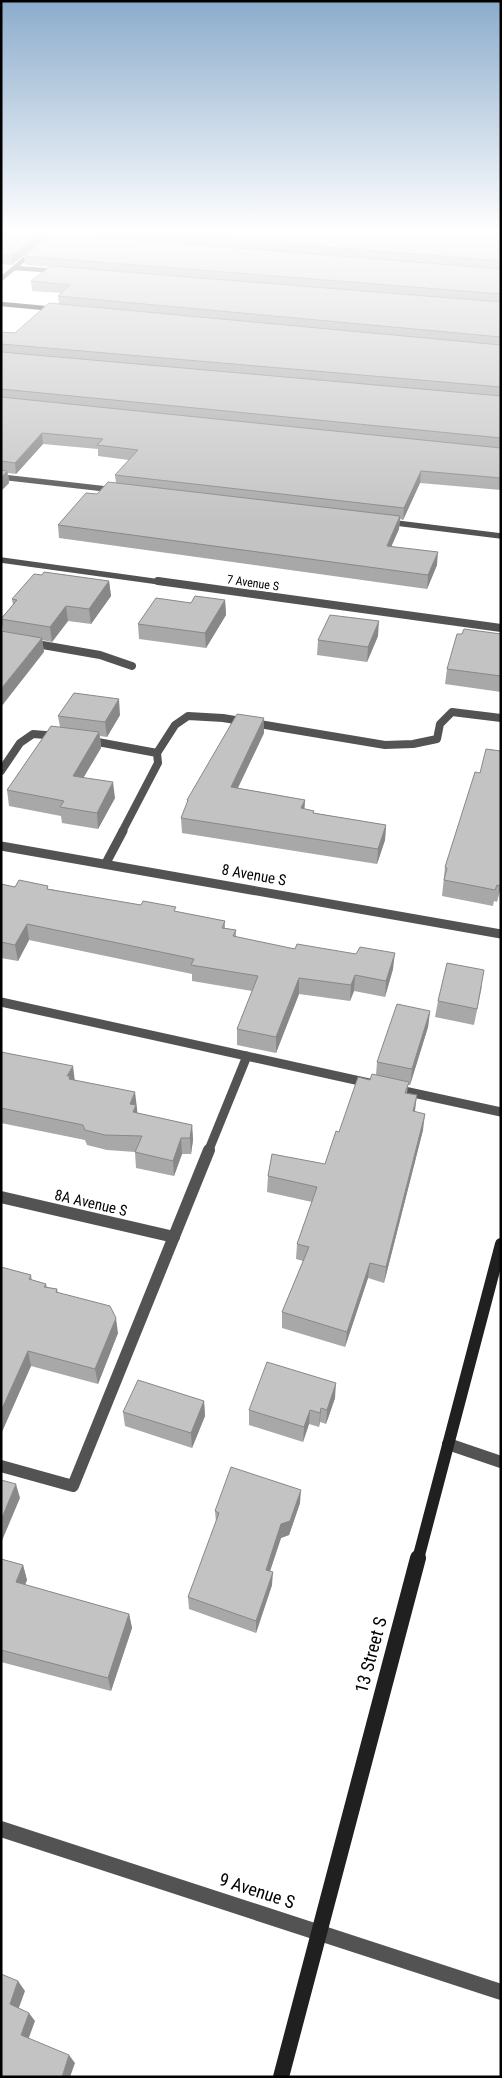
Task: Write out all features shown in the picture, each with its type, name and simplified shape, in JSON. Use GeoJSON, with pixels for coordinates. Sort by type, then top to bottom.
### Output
{"type":"FeatureCollection","features":[{"type":"Feature","properties":{"kind":"street"},"geometry":{"type":"LineString","coordinates":[[1,477],[119,491]]}},
{"type":"Feature","properties":{"kind":"street"},"geometry":{"type":"LineString","coordinates":[[383,522],[501,536]]}},
{"type":"Feature","properties":{"kind":"street"},"geometry":{"type":"LineString","coordinates":[[1,570],[5,560]]}},
{"type":"Feature","properties":{"kind":"street","name":"7 Avenue S"},"geometry":{"type":"LineString","coordinates":[[5,560],[501,628]]}},
{"type":"Feature","properties":{"kind":"street"},"geometry":{"type":"LineString","coordinates":[[19,641],[100,655],[132,666]]}},
{"type":"Feature","properties":{"kind":"street"},"geometry":{"type":"LineString","coordinates":[[106,863],[158,763],[157,753],[174,726],[188,716],[223,718],[385,745],[413,744],[437,739],[440,724],[452,712],[501,718]]}},
{"type":"Feature","properties":{"kind":"street"},"geometry":{"type":"LineString","coordinates":[[1,771],[20,743],[33,734],[64,736]]}},
{"type":"Feature","properties":{"kind":"street"},"geometry":{"type":"LineString","coordinates":[[78,739],[157,753]]}},
{"type":"Feature","properties":{"kind":"street","name":"8 Avenue S"},"geometry":{"type":"LineString","coordinates":[[1,846],[501,934]]}},
{"type":"Feature","properties":{"kind":"street"},"geometry":{"type":"LineString","coordinates":[[1,1002],[501,1112]]}},
{"type":"Feature","properties":{"kind":"street"},"geometry":{"type":"LineString","coordinates":[[1,1466],[73,1486],[247,1056]]}},
{"type":"Feature","properties":{"kind":"street","name":"8A Avenue S"},"geometry":{"type":"LineString","coordinates":[[1,1197],[174,1237]]}},
{"type":"Feature","properties":{"kind":"street","name":"13 Street S"},"geometry":{"type":"LineString","coordinates":[[281,2077],[501,1244]]}},
{"type":"Feature","properties":{"kind":"street"},"geometry":{"type":"LineString","coordinates":[[448,1444],[501,1462]]}},
{"type":"Feature","properties":{"kind":"street","name":"9 Avenue S"},"geometry":{"type":"LineString","coordinates":[[1,1829],[501,1992]]}},
{"type":"Feature","properties":{"kind":"building"},"geometry":{"type":"Polygon","coordinates":[[[18,330],[339,330],[501,345],[501,387],[1,344],[1,332],[15,333],[18,330]]]}},
{"type":"Feature","properties":{"kind":"building"},"geometry":{"type":"Polygon","coordinates":[[[425,330],[501,330],[501,337],[425,330]]]}},
{"type":"Feature","properties":{"kind":"building"},"geometry":{"type":"Polygon","coordinates":[[[1,352],[501,396],[501,438],[1,389],[1,352]]]}},
{"type":"Feature","properties":{"kind":"building"},"geometry":{"type":"Polygon","coordinates":[[[1,397],[501,448],[501,478],[421,471],[404,508],[115,475],[138,450],[97,445],[103,439],[42,433],[15,463],[1,461],[1,397]]]}},
{"type":"Feature","properties":{"kind":"building"},"geometry":{"type":"Polygon","coordinates":[[[1,470],[7,471],[1,478],[1,470]]]}},
{"type":"Feature","properties":{"kind":"building"},"geometry":{"type":"Polygon","coordinates":[[[108,482],[400,516],[387,546],[438,552],[428,575],[58,525],[86,493],[97,494],[108,482]]]}},
{"type":"Feature","properties":{"kind":"building"},"geometry":{"type":"Polygon","coordinates":[[[44,572],[109,581],[89,609],[66,606],[50,627],[1,619],[17,600],[12,599],[34,574],[42,575],[44,572]]]}},
{"type":"Feature","properties":{"kind":"building"},"geometry":{"type":"Polygon","coordinates":[[[195,596],[225,600],[205,633],[138,624],[156,598],[191,603],[195,596]]]}},
{"type":"Feature","properties":{"kind":"building"},"geometry":{"type":"Polygon","coordinates":[[[330,615],[379,621],[368,647],[318,640],[330,615]]]}},
{"type":"Feature","properties":{"kind":"building"},"geometry":{"type":"Polygon","coordinates":[[[464,629],[501,634],[501,676],[447,669],[457,634],[462,634],[464,629]]]}},
{"type":"Feature","properties":{"kind":"building"},"geometry":{"type":"Polygon","coordinates":[[[1,631],[42,638],[1,689],[1,631]]]}},
{"type":"Feature","properties":{"kind":"building"},"geometry":{"type":"Polygon","coordinates":[[[74,693],[119,699],[105,722],[58,716],[74,693]]]}},
{"type":"Feature","properties":{"kind":"building"},"geometry":{"type":"Polygon","coordinates":[[[237,714],[264,718],[231,787],[305,800],[301,808],[314,811],[313,813],[386,825],[378,849],[181,818],[187,800],[237,714]]]}},
{"type":"Feature","properties":{"kind":"building"},"geometry":{"type":"Polygon","coordinates":[[[51,726],[99,732],[73,776],[113,782],[97,813],[60,807],[64,801],[7,790],[51,726]]]}},
{"type":"Feature","properties":{"kind":"building"},"geometry":{"type":"Polygon","coordinates":[[[486,749],[501,751],[501,881],[500,886],[497,885],[495,890],[444,880],[447,868],[445,867],[475,772],[480,773],[486,749]]]}},
{"type":"Feature","properties":{"kind":"building"},"geometry":{"type":"Polygon","coordinates":[[[19,880],[48,886],[47,889],[141,905],[143,901],[176,907],[174,911],[225,921],[222,928],[236,930],[233,936],[295,949],[297,944],[356,954],[360,947],[395,953],[386,981],[355,975],[351,985],[299,978],[276,1037],[237,1029],[258,976],[191,965],[194,959],[27,924],[15,945],[1,942],[1,884],[15,887],[19,880]]]}},
{"type":"Feature","properties":{"kind":"building"},"geometry":{"type":"Polygon","coordinates":[[[447,963],[484,970],[477,1009],[438,1001],[447,963]]]}},
{"type":"Feature","properties":{"kind":"building"},"geometry":{"type":"Polygon","coordinates":[[[397,1004],[430,1011],[412,1069],[377,1062],[397,1004]]]}},
{"type":"Feature","properties":{"kind":"building"},"geometry":{"type":"Polygon","coordinates":[[[1,1052],[73,1066],[67,1076],[70,1076],[69,1079],[135,1092],[130,1104],[136,1105],[133,1112],[192,1125],[190,1138],[181,1138],[173,1161],[135,1152],[142,1136],[105,1135],[85,1130],[83,1125],[1,1108],[1,1052]]]}},
{"type":"Feature","properties":{"kind":"building"},"geometry":{"type":"Polygon","coordinates":[[[372,1074],[409,1082],[405,1093],[417,1095],[413,1111],[425,1114],[386,1267],[370,1263],[347,1332],[282,1312],[309,1247],[297,1244],[317,1187],[268,1176],[272,1154],[325,1164],[336,1131],[339,1132],[358,1077],[370,1080],[372,1074]]]}},
{"type":"Feature","properties":{"kind":"building"},"geometry":{"type":"Polygon","coordinates":[[[1,1267],[31,1275],[29,1279],[46,1284],[44,1287],[57,1289],[56,1292],[110,1306],[116,1318],[95,1369],[28,1351],[1,1411],[1,1267]]]}},
{"type":"Feature","properties":{"kind":"building"},"geometry":{"type":"Polygon","coordinates":[[[267,1362],[336,1383],[327,1410],[321,1408],[320,1413],[310,1410],[304,1427],[249,1410],[267,1362]]]}},
{"type":"Feature","properties":{"kind":"building"},"geometry":{"type":"Polygon","coordinates":[[[138,1380],[204,1401],[191,1433],[123,1412],[138,1380]]]}},
{"type":"Feature","properties":{"kind":"building"},"geometry":{"type":"Polygon","coordinates":[[[231,1467],[301,1490],[290,1521],[281,1524],[266,1570],[273,1572],[256,1621],[188,1597],[219,1513],[215,1511],[231,1467]]]}},
{"type":"Feature","properties":{"kind":"building"},"geometry":{"type":"Polygon","coordinates":[[[1,1480],[16,1484],[1,1520],[1,1480]]]}},
{"type":"Feature","properties":{"kind":"building"},"geometry":{"type":"Polygon","coordinates":[[[1,1559],[23,1565],[16,1582],[129,1614],[108,1678],[1,1650],[1,1559]]]}},
{"type":"Feature","properties":{"kind":"building"},"geometry":{"type":"Polygon","coordinates":[[[1,1974],[18,1981],[10,2004],[29,2013],[21,2035],[69,2055],[62,2077],[1,2077],[1,1974]]]}}]}
